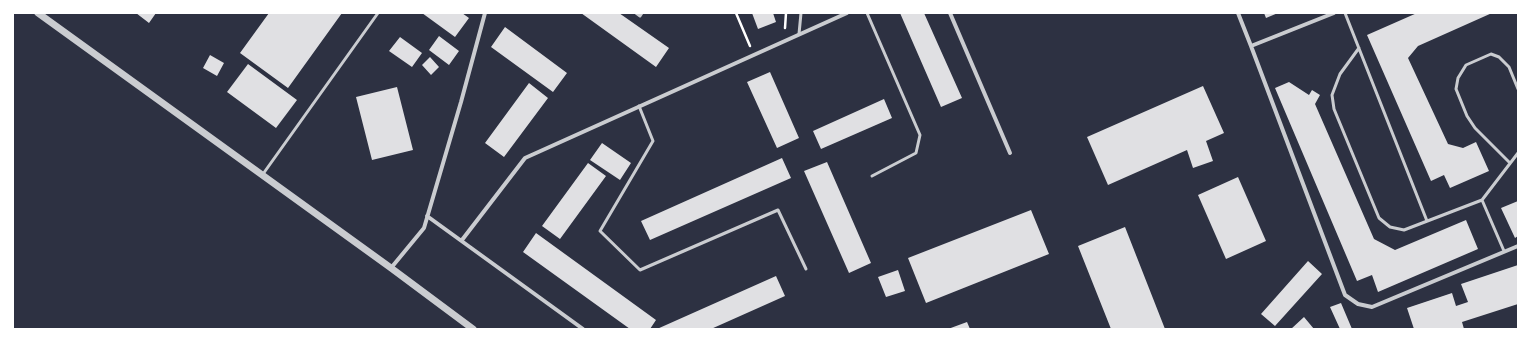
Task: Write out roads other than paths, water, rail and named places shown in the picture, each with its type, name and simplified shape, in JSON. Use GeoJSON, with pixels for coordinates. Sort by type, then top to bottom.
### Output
{"type":"FeatureCollection","features":[{"type":"Feature","properties":{"kind":"street"},"geometry":{"type":"LineString","coordinates":[[38,13],[473,329]]}},
{"type":"Feature","properties":{"kind":"street"},"geometry":{"type":"LineString","coordinates":[[391,268],[424,228],[461,102],[485,13]]}},
{"type":"Feature","properties":{"kind":"street"},"geometry":{"type":"LineString","coordinates":[[462,240],[525,158],[847,13]]}},
{"type":"Feature","properties":{"kind":"street"},"geometry":{"type":"LineString","coordinates":[[950,13],[1010,153]]}},
{"type":"Feature","properties":{"kind":"street"},"geometry":{"type":"LineString","coordinates":[[1238,13],[1346,295],[1358,304],[1372,307],[1504,250],[1518,246]]}},
{"type":"Feature","properties":{"kind":"street"},"geometry":{"type":"LineString","coordinates":[[1250,46],[1334,13]]}},
{"type":"Feature","properties":{"kind":"street"},"geometry":{"type":"LineString","coordinates":[[427,216],[583,329]]}},
{"type":"Feature","properties":{"kind":"lane"},"geometry":{"type":"LineString","coordinates":[[262,176],[378,13]]}},
{"type":"Feature","properties":{"kind":"lane"},"geometry":{"type":"LineString","coordinates":[[636,13],[640,16],[642,13]]}},
{"type":"Feature","properties":{"kind":"lane"},"geometry":{"type":"LineString","coordinates":[[799,34],[801,13]]}},
{"type":"Feature","properties":{"kind":"lane"},"geometry":{"type":"LineString","coordinates":[[867,13],[920,135],[916,153],[872,176]]}},
{"type":"Feature","properties":{"kind":"lane"},"geometry":{"type":"LineString","coordinates":[[1345,13],[1427,221]]}},
{"type":"Feature","properties":{"kind":"lane"},"geometry":{"type":"LineString","coordinates":[[1359,48],[1340,74],[1332,95],[1334,109],[1379,218],[1390,227],[1404,230],[1482,200],[1518,153]]}},
{"type":"Feature","properties":{"kind":"lane"},"geometry":{"type":"LineString","coordinates":[[1510,163],[1475,128],[1467,116],[1456,89],[1458,78],[1466,65],[1491,54],[1499,57],[1509,66],[1518,89]]}},
{"type":"Feature","properties":{"kind":"lane"},"geometry":{"type":"LineString","coordinates":[[639,106],[653,141],[600,231],[640,270],[778,210],[806,269]]}},
{"type":"Feature","properties":{"kind":"lane"},"geometry":{"type":"LineString","coordinates":[[1482,200],[1504,250]]}}]}
